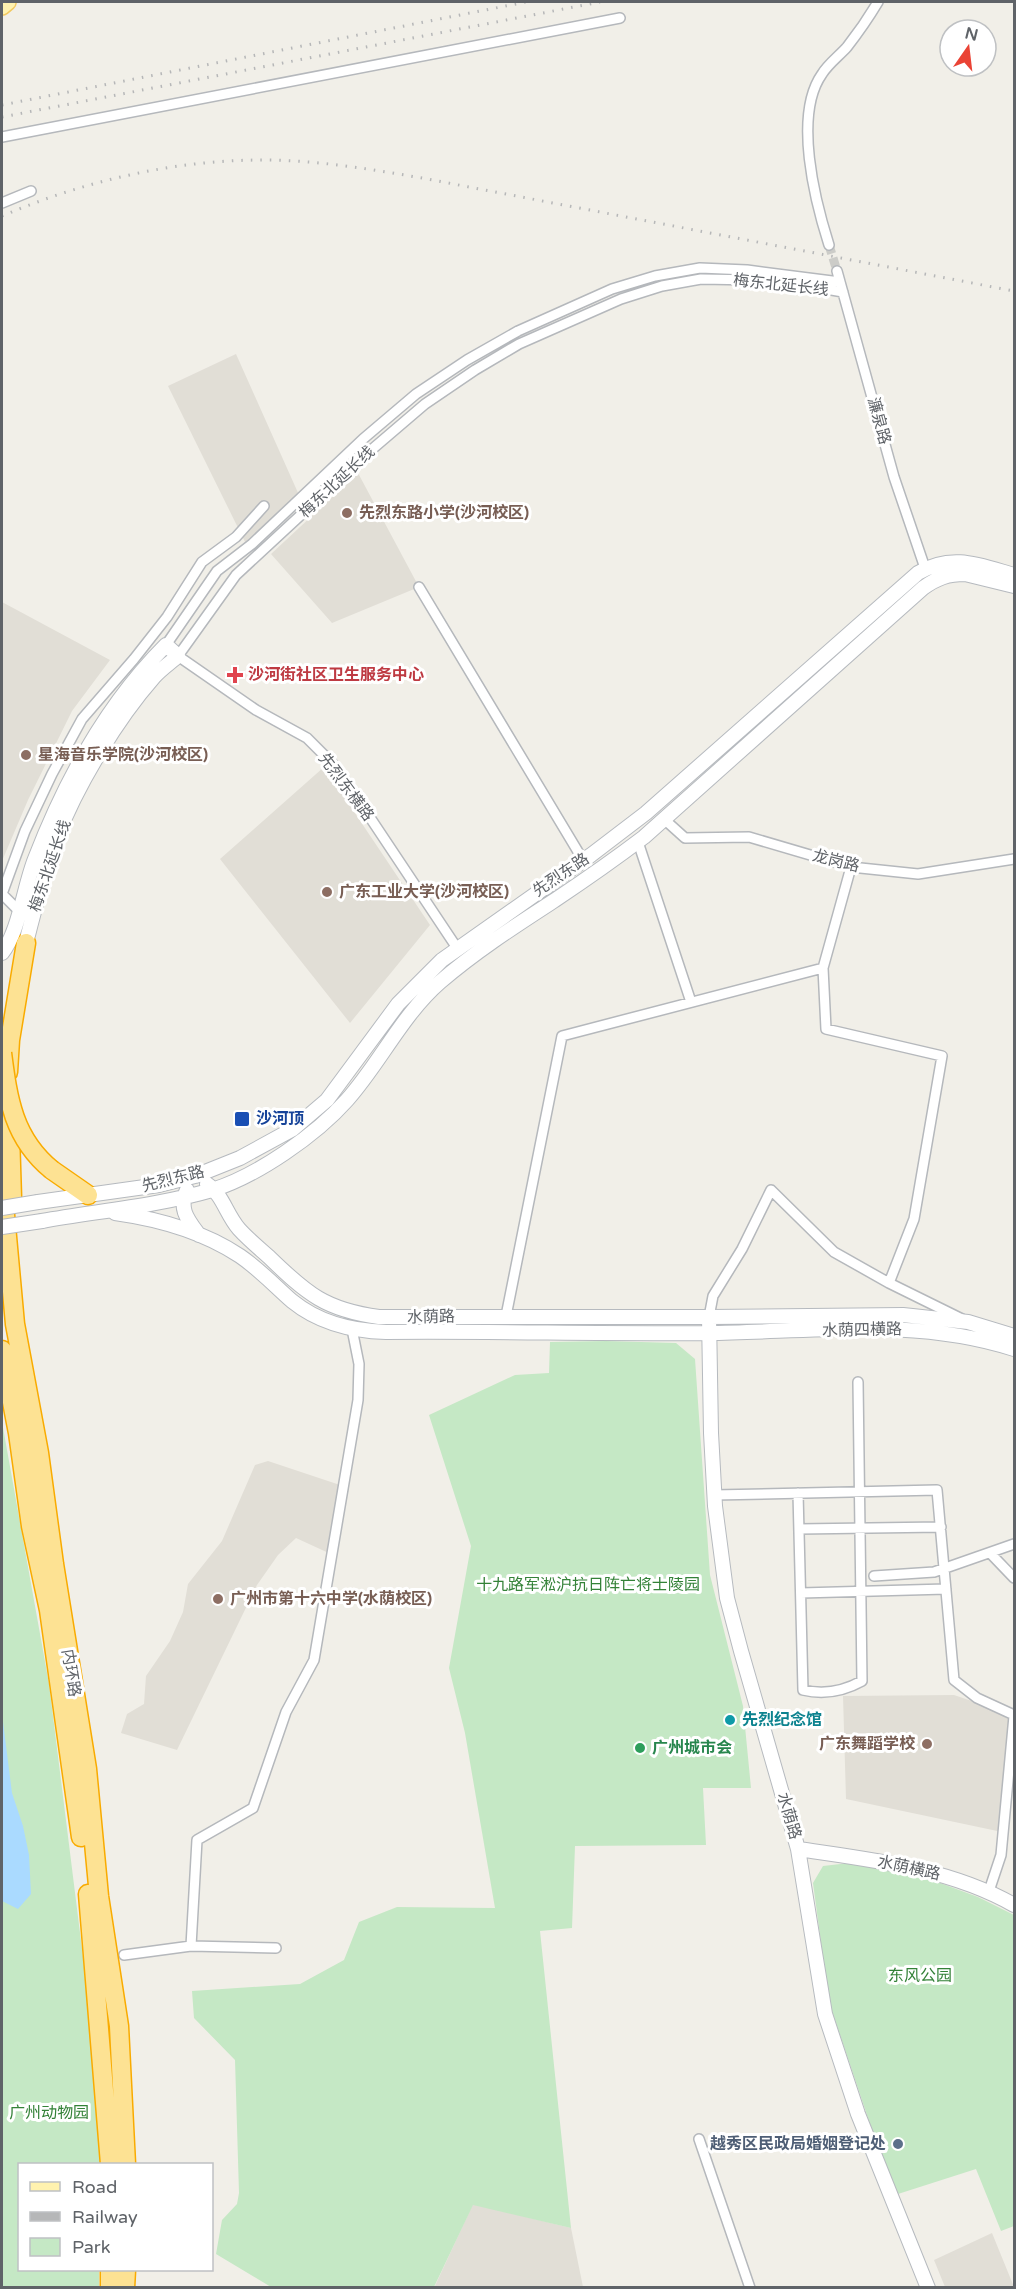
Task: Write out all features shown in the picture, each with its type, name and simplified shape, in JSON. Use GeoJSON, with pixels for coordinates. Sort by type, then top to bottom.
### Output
{"type":"FeatureCollection","features":[{"type":"Feature","properties":{"kind":"highway"},"geometry":{"type":"LineString","coordinates":[[24,1367],[14,1265],[8,1064],[26,943]]}},
{"type":"Feature","properties":{"kind":"highway"},"geometry":{"type":"LineString","coordinates":[[2,1053],[12,1112],[30,1147],[52,1170],[88,1195]]}},
{"type":"Feature","properties":{"kind":"highway","name":"内环路"},"geometry":{"type":"LineString","coordinates":[[2,1182],[12,1301],[39,1453],[54,1564],[87,1769],[99,1896],[118,2025],[126,2163]]}},
{"type":"Feature","properties":{"kind":"highway","name":"内环路"},"geometry":{"type":"LineString","coordinates":[[2,1350],[18,1433],[31,1526],[48,1610],[77,1802],[98,2010],[110,2163]]}},
{"type":"Feature","properties":{"kind":"highway"},"geometry":{"type":"LineString","coordinates":[[110,2271],[110,2288]]}},
{"type":"Feature","properties":{"kind":"highway"},"geometry":{"type":"LineString","coordinates":[[125,2288],[126,2271]]}},
{"type":"Feature","properties":{"kind":"main road"},"geometry":{"type":"LineString","coordinates":[[2,7],[8,2]]}},
{"type":"Feature","properties":{"kind":"street"},"geometry":{"type":"LineString","coordinates":[[828,245],[810,174],[810,102],[821,75],[847,46],[878,2]]}},
{"type":"Feature","properties":{"kind":"street"},"geometry":{"type":"LineString","coordinates":[[2,137],[620,18]]}},
{"type":"Feature","properties":{"kind":"street"},"geometry":{"type":"LineString","coordinates":[[2,202],[31,190]]}},
{"type":"Feature","properties":{"kind":"street"},"geometry":{"type":"LineString","coordinates":[[700,268],[701,279]]}},
{"type":"Feature","properties":{"kind":"street","name":"梅东北延长线"},"geometry":{"type":"LineString","coordinates":[[2,953],[10,942],[26,881],[47,830],[95,735],[118,700],[166,645],[217,571],[252,544],[363,439],[416,394],[467,360],[518,331],[612,289],[655,276],[700,268],[747,270],[840,282]]}},
{"type":"Feature","properties":{"kind":"street","name":"濂泉路"},"geometry":{"type":"LineString","coordinates":[[837,271],[894,477],[925,568]]}},
{"type":"Feature","properties":{"kind":"street","name":"梅东北延长线"},"geometry":{"type":"LineString","coordinates":[[26,943],[54,845],[83,782],[120,722],[155,675],[178,656],[236,575],[396,427],[475,370],[533,338],[621,299],[662,286],[701,279],[774,282],[843,292]]}},
{"type":"Feature","properties":{"kind":"street"},"geometry":{"type":"LineString","coordinates":[[518,331],[533,338]]}},
{"type":"Feature","properties":{"kind":"street"},"geometry":{"type":"LineString","coordinates":[[298,499],[308,509]]}},
{"type":"Feature","properties":{"kind":"street"},"geometry":{"type":"LineString","coordinates":[[19,911],[2,894],[34,812],[82,719],[134,659],[167,616],[202,562],[236,537],[264,506]]}},
{"type":"Feature","properties":{"kind":"street","name":"先烈东路"},"geometry":{"type":"LineString","coordinates":[[2,1208],[159,1185],[195,1176],[272,1142],[315,1112],[339,1085],[381,1025],[410,990],[457,948],[597,851],[661,801],[911,578],[925,568],[942,562],[960,561],[1014,575]]}},
{"type":"Feature","properties":{"kind":"street"},"geometry":{"type":"LineString","coordinates":[[202,562],[217,571]]}},
{"type":"Feature","properties":{"kind":"street","name":"先烈东路"},"geometry":{"type":"LineString","coordinates":[[2,1227],[160,1202],[215,1189],[266,1163],[314,1133],[350,1097],[400,1029],[438,984],[500,936],[608,865],[665,820],[930,583],[943,576],[965,574],[1014,586]]}},
{"type":"Feature","properties":{"kind":"street"},"geometry":{"type":"LineString","coordinates":[[419,587],[583,860]]}},
{"type":"Feature","properties":{"kind":"street","name":"先烈东横路"},"geometry":{"type":"LineString","coordinates":[[166,645],[178,656],[256,710],[308,738],[337,768],[457,948]]}},
{"type":"Feature","properties":{"kind":"street","name":"龙岗路"},"geometry":{"type":"LineString","coordinates":[[665,820],[685,838],[749,837],[851,867],[918,874],[1014,859]]}},
{"type":"Feature","properties":{"kind":"street"},"geometry":{"type":"LineString","coordinates":[[638,842],[691,1002]]}},
{"type":"Feature","properties":{"kind":"street"},"geometry":{"type":"LineString","coordinates":[[597,851],[608,865]]}},
{"type":"Feature","properties":{"kind":"street"},"geometry":{"type":"LineString","coordinates":[[851,867],[823,968],[826,1029],[942,1056],[914,1219],[889,1283]]}},
{"type":"Feature","properties":{"kind":"street"},"geometry":{"type":"LineString","coordinates":[[506,1316],[562,1036],[823,968]]}},
{"type":"Feature","properties":{"kind":"street"},"geometry":{"type":"LineString","coordinates":[[195,1176],[184,1197],[183,1211],[200,1236]]}},
{"type":"Feature","properties":{"kind":"street","name":"水荫路"},"geometry":{"type":"LineString","coordinates":[[195,1176],[215,1189],[238,1228],[298,1286],[336,1308],[380,1317],[709,1317],[714,1495],[719,1548],[734,1629],[798,1849],[806,1908],[828,2025],[854,2104],[928,2288]]}},
{"type":"Feature","properties":{"kind":"street"},"geometry":{"type":"LineString","coordinates":[[709,1317],[713,1296],[742,1249],[771,1190],[834,1252],[968,1323]]}},
{"type":"Feature","properties":{"kind":"street","name":"水荫路"},"geometry":{"type":"LineString","coordinates":[[98,1211],[152,1220],[200,1236],[242,1257],[307,1311],[352,1329],[386,1332],[708,1333]]}},
{"type":"Feature","properties":{"kind":"street","name":"水荫四横路"},"geometry":{"type":"LineString","coordinates":[[709,1317],[903,1315],[968,1323],[1014,1336]]}},
{"type":"Feature","properties":{"kind":"street"},"geometry":{"type":"LineString","coordinates":[[191,1946],[197,1840],[253,1808],[286,1712],[314,1660],[357,1400],[359,1364],[352,1329]]}},
{"type":"Feature","properties":{"kind":"street","name":"水荫四横路"},"geometry":{"type":"LineString","coordinates":[[708,1333],[900,1329],[940,1332],[982,1339],[1014,1349]]}},
{"type":"Feature","properties":{"kind":"street"},"geometry":{"type":"LineString","coordinates":[[798,1493],[803,1690],[814,1693],[845,1690],[862,1681],[858,1382]]}},
{"type":"Feature","properties":{"kind":"street"},"geometry":{"type":"LineString","coordinates":[[714,1495],[937,1490],[954,1680],[976,1698],[1014,1715],[1012,1777],[1001,1855],[989,1891]]}},
{"type":"Feature","properties":{"kind":"street"},"geometry":{"type":"LineString","coordinates":[[799,1529],[940,1527]]}},
{"type":"Feature","properties":{"kind":"street"},"geometry":{"type":"LineString","coordinates":[[874,1576],[945,1570],[1014,1544]]}},
{"type":"Feature","properties":{"kind":"street"},"geometry":{"type":"LineString","coordinates":[[991,1554],[1014,1578]]}},
{"type":"Feature","properties":{"kind":"street"},"geometry":{"type":"LineString","coordinates":[[801,1593],[946,1588]]}},
{"type":"Feature","properties":{"kind":"street","name":"水荫横路"},"geometry":{"type":"LineString","coordinates":[[798,1849],[921,1870],[966,1882],[989,1891],[1014,1905]]}},
{"type":"Feature","properties":{"kind":"street"},"geometry":{"type":"LineString","coordinates":[[124,1955],[191,1946],[276,1948]]}},
{"type":"Feature","properties":{"kind":"street"},"geometry":{"type":"LineString","coordinates":[[699,2139],[750,2288]]}},
{"type":"Feature","properties":{"kind":"shaded area"},"geometry":{"type":"Polygon","coordinates":[[[236,354],[299,495],[246,544],[168,386],[236,354]]]}},
{"type":"Feature","properties":{"kind":"shaded area","name":"先烈东路小学(沙河校区)"},"geometry":{"type":"Polygon","coordinates":[[[358,473],[419,587],[332,623],[271,554],[358,473]]]}},
{"type":"Feature","properties":{"kind":"shaded area","name":"星海音乐学院(沙河校区)"},"geometry":{"type":"Polygon","coordinates":[[[2,602],[110,660],[72,711],[28,800],[2,861],[2,602]]]}},
{"type":"Feature","properties":{"kind":"shaded area","name":"广东工业大学(沙河校区)"},"geometry":{"type":"Polygon","coordinates":[[[324,767],[430,925],[350,1023],[220,859],[324,767]]]}},
{"type":"Feature","properties":{"kind":"shaded area","name":"广州市第十六中学(水荫校区)"},"geometry":{"type":"Polygon","coordinates":[[[268,1461],[349,1488],[333,1555],[296,1538],[278,1555],[257,1585],[177,1750],[121,1733],[127,1714],[144,1704],[146,1676],[170,1641],[183,1612],[188,1584],[222,1541],[255,1465],[268,1461]]]}},
{"type":"Feature","properties":{"kind":"shaded area","name":"广东舞蹈学校"},"geometry":{"type":"Polygon","coordinates":[[[954,1695],[1010,1714],[1002,1832],[846,1799],[843,1696],[954,1695]]]}},
{"type":"Feature","properties":{"kind":"shaded area"},"geometry":{"type":"Polygon","coordinates":[[[473,2204],[571,2228],[583,2287],[434,2288],[473,2204]]]}},
{"type":"Feature","properties":{"kind":"shaded area"},"geometry":{"type":"Polygon","coordinates":[[[992,2233],[1014,2287],[945,2287],[934,2260],[992,2233]]]}},
{"type":"Feature","properties":{"kind":"green space","name":"十九路军淞沪抗日阵亡将士陵园"},"geometry":{"type":"Polygon","coordinates":[[[550,1342],[676,1343],[695,1359],[710,1575],[743,1706],[751,1788],[703,1788],[706,1845],[575,1846],[572,1928],[540,1931],[571,2228],[473,2205],[434,2287],[271,2287],[216,2254],[222,2220],[237,2204],[239,2193],[235,2060],[194,2018],[192,1991],[300,1984],[344,1960],[359,1922],[397,1907],[495,1908],[465,1733],[449,1668],[471,1546],[429,1415],[515,1375],[549,1373],[550,1342]]]}},
{"type":"Feature","properties":{"kind":"green space","name":"广州动物园"},"geometry":{"type":"Polygon","coordinates":[[[2,1422],[49,1684],[90,2013],[101,2155],[100,2163],[18,2163],[18,2271],[99,2271],[99,2287],[2,2287],[2,1422]]]}},
{"type":"Feature","properties":{"kind":"green space","name":"东风公园"},"geometry":{"type":"Polygon","coordinates":[[[858,1862],[913,1873],[978,1897],[1014,1915],[1014,2226],[1001,2231],[976,2169],[898,2194],[870,2124],[829,2002],[813,1883],[823,1866],[858,1862]]]}},
{"type":"Feature","properties":{"kind":"water"},"geometry":{"type":"Polygon","coordinates":[[[2,1714],[12,1793],[23,1826],[29,1855],[31,1894],[18,1909],[2,1901],[2,1714]]]}},
{"type":"Feature","properties":{"kind":"tunnel"},"geometry":{"type":"LineString","coordinates":[[829,245],[837,271]]}},
{"type":"Feature","properties":{"kind":"railway"},"geometry":{"type":"LineString","coordinates":[[2,105],[526,2]]}},
{"type":"Feature","properties":{"kind":"railway"},"geometry":{"type":"LineString","coordinates":[[2,117],[600,2]]}},
{"type":"Feature","properties":{"kind":"railway"},"geometry":{"type":"LineString","coordinates":[[2,216],[65,192],[163,168],[230,161],[323,163],[422,178],[1014,291]]}},
{"type":"Feature","properties":{"kind":"place","name":"先烈东路小学(沙河校区)"},"geometry":{"type":"Point","coordinates":[347,513]}},
{"type":"Feature","properties":{"kind":"place","name":"沙河街社区卫生服务中心"},"geometry":{"type":"Point","coordinates":[235,675]}},
{"type":"Feature","properties":{"kind":"place","name":"星海音乐学院(沙河校区)"},"geometry":{"type":"Point","coordinates":[26,755]}},
{"type":"Feature","properties":{"kind":"place","name":"广东工业大学(沙河校区)"},"geometry":{"type":"Point","coordinates":[327,892]}},
{"type":"Feature","properties":{"kind":"place","name":"沙河顶"},"geometry":{"type":"Point","coordinates":[242,1119]}},
{"type":"Feature","properties":{"kind":"place","name":"广州市第十六中学(水荫校区)"},"geometry":{"type":"Point","coordinates":[218,1599]}},
{"type":"Feature","properties":{"kind":"place","name":"先烈纪念馆"},"geometry":{"type":"Point","coordinates":[730,1720]}},
{"type":"Feature","properties":{"kind":"place","name":"广东舞蹈学校"},"geometry":{"type":"Point","coordinates":[927,1744]}},
{"type":"Feature","properties":{"kind":"place","name":"广州城市会"},"geometry":{"type":"Point","coordinates":[640,1748]}},
{"type":"Feature","properties":{"kind":"place","name":"越秀区民政局婚姻登记处"},"geometry":{"type":"Point","coordinates":[898,2144]}}]}
